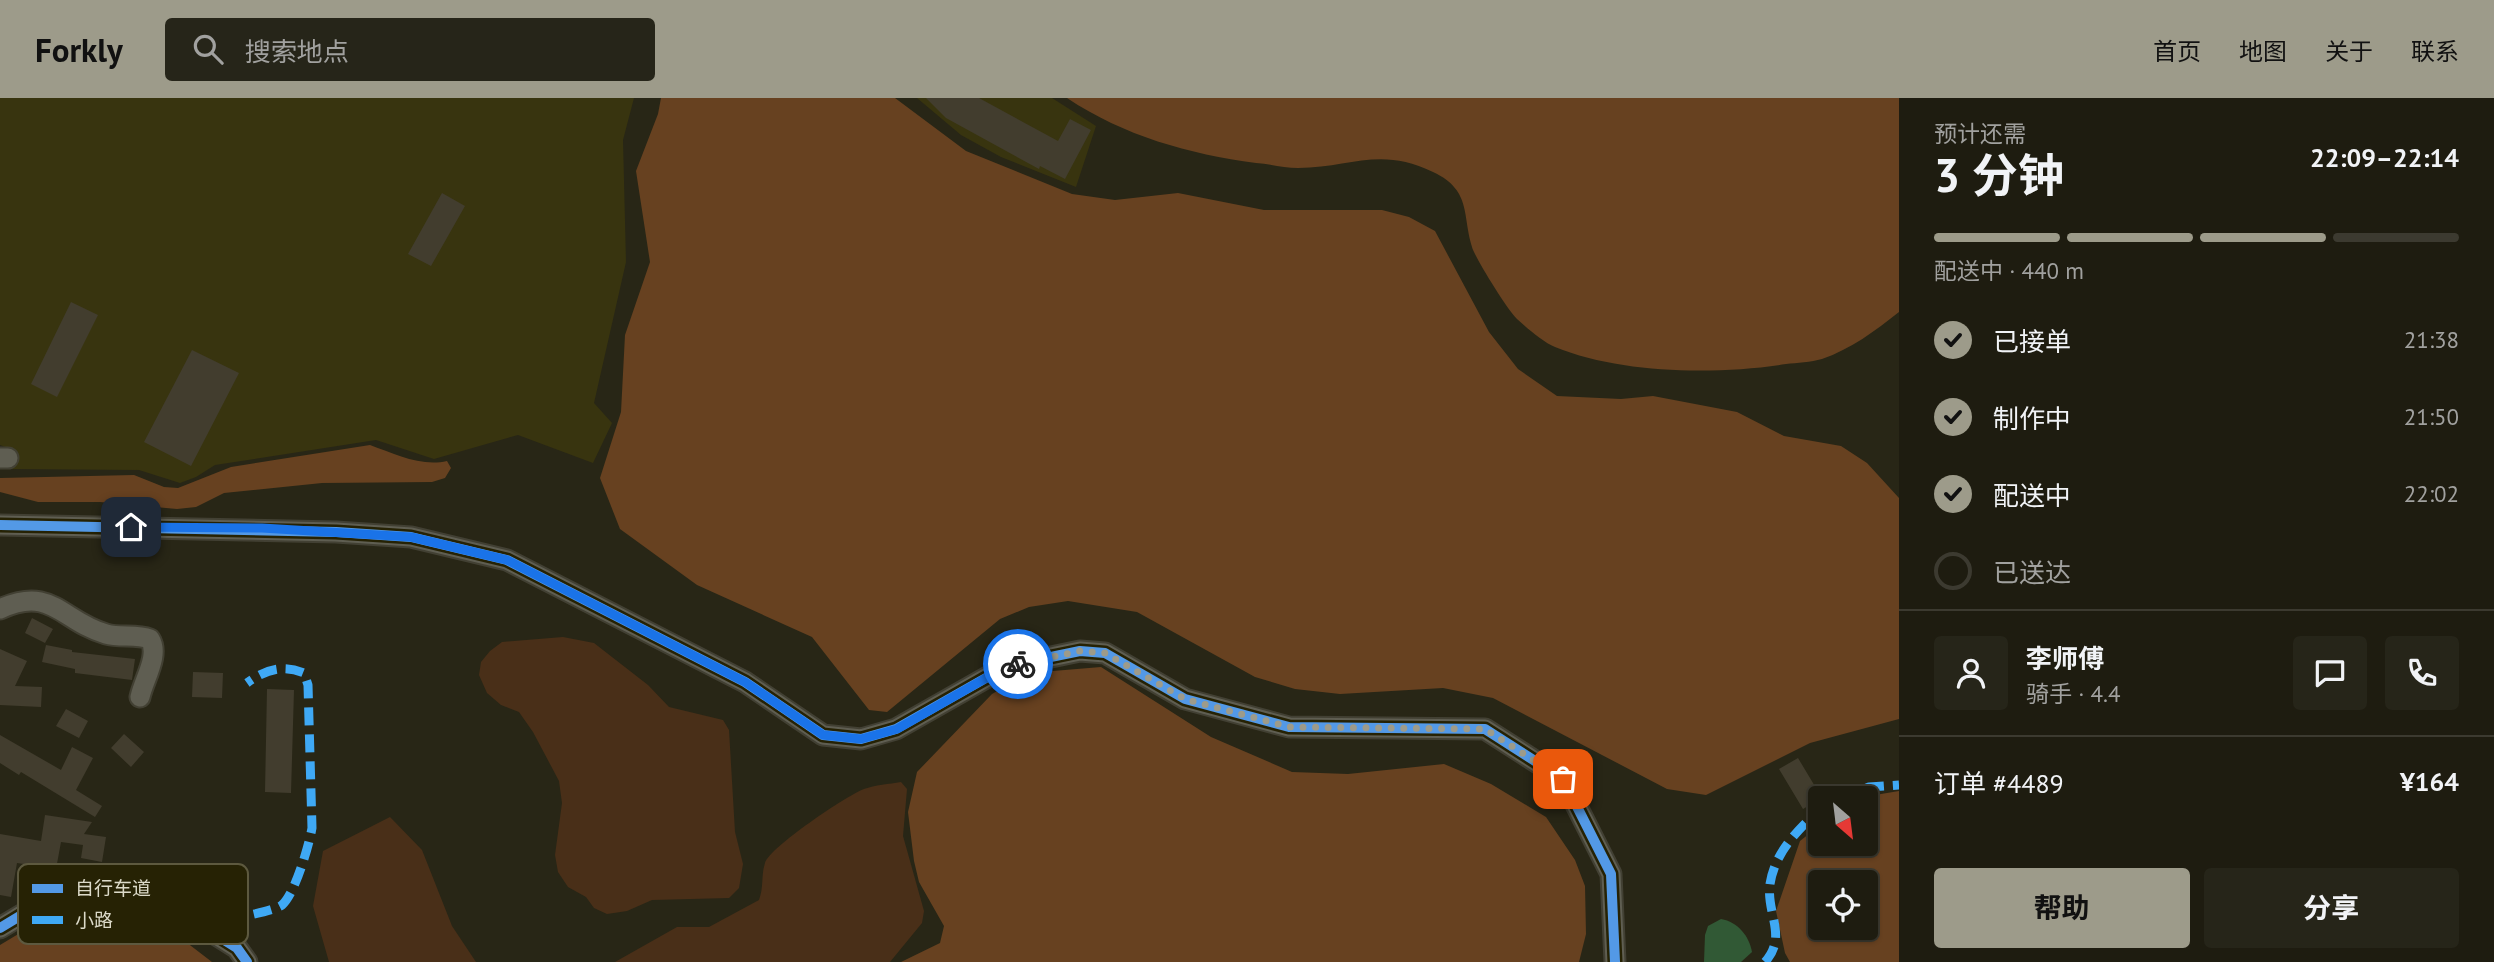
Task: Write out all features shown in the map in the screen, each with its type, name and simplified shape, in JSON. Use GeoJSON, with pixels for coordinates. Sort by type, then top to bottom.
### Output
{"type":"FeatureCollection","features":[{"type":"Feature","properties":{"kind":"street"},"geometry":{"type":"LineString","coordinates":[[0,525],[336,532],[411,537],[507,560],[745,682],[823,735],[861,739],[897,729],[1007,666],[1080,651],[1105,653],[1185,699],[1289,727],[1485,729],[1563,779],[1611,874],[1615,962]]}},
{"type":"Feature","properties":{"kind":"street"},"geometry":{"type":"LineString","coordinates":[[0,609],[24,599],[49,603],[87,627],[109,635],[150,639],[154,645],[154,655],[140,697]]}},
{"type":"Feature","properties":{"kind":"street"},"geometry":{"type":"LineString","coordinates":[[0,928],[18,917]]}},
{"type":"Feature","properties":{"kind":"street"},"geometry":{"type":"LineString","coordinates":[[231,944],[247,962]]}},
{"type":"Feature","properties":{"kind":"shaded area"},"geometry":{"type":"Polygon","coordinates":[[[0,98],[634,98],[623,140],[626,262],[594,403],[612,423],[593,463],[518,435],[434,459],[376,440],[215,465],[180,483],[139,470],[12,469],[11,449],[0,445],[0,98]]]}},
{"type":"Feature","properties":{"kind":"shaded area"},"geometry":{"type":"Polygon","coordinates":[[[661,98],[895,98],[966,151],[1072,194],[1115,200],[1178,193],[1264,210],[1382,210],[1409,217],[1435,231],[1489,332],[1518,369],[1557,396],[1621,399],[1653,396],[1737,412],[1784,436],[1841,446],[1867,463],[1899,498],[1899,719],[1810,743],[1706,795],[1667,789],[1493,698],[1443,688],[1340,694],[1295,689],[1255,677],[1137,612],[1068,601],[1029,607],[1000,619],[887,712],[869,710],[812,637],[697,585],[620,529],[600,478],[621,412],[625,335],[650,262],[636,171],[658,114],[661,98]]]}},
{"type":"Feature","properties":{"kind":"shaded area"},"geometry":{"type":"Polygon","coordinates":[[[917,98],[1052,98],[1096,126],[1076,187],[1001,157],[961,135],[917,98]]]}},
{"type":"Feature","properties":{"kind":"shaded area"},"geometry":{"type":"Polygon","coordinates":[[[1067,98],[1899,98],[1899,312],[1853,345],[1833,355],[1809,362],[1700,371],[1639,367],[1581,356],[1545,342],[1517,319],[1474,252],[1461,197],[1455,188],[1433,172],[1397,160],[1365,160],[1298,168],[1206,154],[1134,133],[1067,98]]]}},
{"type":"Feature","properties":{"kind":"shaded area"},"geometry":{"type":"Polygon","coordinates":[[[370,445],[418,461],[447,461],[451,468],[445,478],[432,482],[322,483],[224,493],[196,507],[177,509],[100,502],[38,502],[0,492],[0,478],[134,475],[164,487],[178,488],[231,467],[370,445]]]}},
{"type":"Feature","properties":{"kind":"shaded area"},"geometry":{"type":"Polygon","coordinates":[[[563,637],[594,643],[648,685],[669,707],[723,720],[729,730],[735,832],[743,864],[739,888],[729,898],[652,900],[627,911],[607,914],[594,908],[586,897],[568,887],[558,872],[555,855],[562,803],[559,781],[519,712],[501,705],[487,693],[479,675],[481,662],[502,642],[563,637]]]}},
{"type":"Feature","properties":{"kind":"shaded area"},"geometry":{"type":"Polygon","coordinates":[[[1101,667],[1211,737],[1292,772],[1348,774],[1444,764],[1491,784],[1546,817],[1575,860],[1585,886],[1586,934],[1579,962],[901,962],[940,943],[944,926],[919,882],[914,861],[908,812],[917,772],[992,694],[1029,673],[1101,667]]]}},
{"type":"Feature","properties":{"kind":"shaded area"},"geometry":{"type":"Polygon","coordinates":[[[901,782],[907,789],[903,836],[924,911],[922,923],[890,962],[615,962],[677,927],[709,927],[759,900],[765,863],[780,846],[826,811],[864,789],[901,782]]]}},
{"type":"Feature","properties":{"kind":"shaded area"},"geometry":{"type":"Polygon","coordinates":[[[1899,791],[1899,962],[1790,962],[1785,953],[1776,911],[1800,841],[1808,835],[1808,856],[1878,856],[1878,794],[1899,791]]]}},
{"type":"Feature","properties":{"kind":"shaded area"},"geometry":{"type":"Polygon","coordinates":[[[390,817],[422,850],[452,926],[476,962],[329,962],[313,906],[323,851],[390,817]]]}},
{"type":"Feature","properties":{"kind":"shaded area"},"geometry":{"type":"Polygon","coordinates":[[[1721,919],[1742,931],[1748,941],[1752,952],[1741,962],[1704,962],[1708,926],[1721,919]]]}},
{"type":"Feature","properties":{"kind":"shaded area"},"geometry":{"type":"Polygon","coordinates":[[[18,934],[18,944],[189,944],[212,962],[0,962],[0,945],[18,934]]]}},
{"type":"Feature","properties":{"kind":"building"},"geometry":{"type":"Polygon","coordinates":[[[926,98],[979,98],[1058,141],[1070,119],[1091,130],[1065,179],[1040,166],[1039,169],[946,118],[926,98]]]}},
{"type":"Feature","properties":{"kind":"building"},"geometry":{"type":"Polygon","coordinates":[[[442,193],[465,206],[431,266],[408,254],[442,193]]]}},
{"type":"Feature","properties":{"kind":"building"},"geometry":{"type":"Polygon","coordinates":[[[71,302],[98,315],[57,397],[31,384],[71,302]]]}},
{"type":"Feature","properties":{"kind":"building"},"geometry":{"type":"Polygon","coordinates":[[[192,350],[239,373],[191,466],[144,442],[192,350]]]}},
{"type":"Feature","properties":{"kind":"building"},"geometry":{"type":"Polygon","coordinates":[[[32,618],[53,629],[45,643],[25,633],[32,618]]]}},
{"type":"Feature","properties":{"kind":"building"},"geometry":{"type":"Polygon","coordinates":[[[46,645],[72,652],[135,659],[132,680],[75,673],[75,669],[42,662],[46,645]]]}},
{"type":"Feature","properties":{"kind":"building"},"geometry":{"type":"Polygon","coordinates":[[[0,649],[27,661],[15,686],[42,687],[41,707],[0,705],[0,649]]]}},
{"type":"Feature","properties":{"kind":"building"},"geometry":{"type":"Polygon","coordinates":[[[193,672],[223,673],[222,698],[192,697],[193,672]]]}},
{"type":"Feature","properties":{"kind":"building"},"geometry":{"type":"Polygon","coordinates":[[[267,689],[294,690],[291,793],[265,792],[267,689]]]}},
{"type":"Feature","properties":{"kind":"building"},"geometry":{"type":"Polygon","coordinates":[[[66,709],[88,721],[79,738],[56,726],[66,709]]]}},
{"type":"Feature","properties":{"kind":"building"},"geometry":{"type":"Polygon","coordinates":[[[124,734],[144,752],[131,767],[111,748],[124,734]]]}},
{"type":"Feature","properties":{"kind":"building"},"geometry":{"type":"Polygon","coordinates":[[[0,735],[61,770],[72,747],[93,758],[76,790],[102,806],[95,817],[21,772],[19,775],[0,763],[0,735]]]}},
{"type":"Feature","properties":{"kind":"building"},"geometry":{"type":"Polygon","coordinates":[[[1798,758],[1815,786],[1808,786],[1808,806],[1803,809],[1779,769],[1798,758]]]}},
{"type":"Feature","properties":{"kind":"building"},"geometry":{"type":"Polygon","coordinates":[[[45,815],[92,822],[84,834],[106,837],[102,862],[81,858],[83,845],[61,842],[57,864],[17,863],[11,897],[0,895],[0,834],[41,841],[45,815]]]}},
{"type":"Feature","properties":{"kind":"marked path"},"geometry":{"type":"LineString","coordinates":[[247,683],[274,670],[288,669],[304,673],[308,685],[312,828],[305,857],[287,899],[277,908],[248,915]]}},
{"type":"Feature","properties":{"kind":"marked path"},"geometry":{"type":"LineString","coordinates":[[1878,786],[1899,785]]}},
{"type":"Feature","properties":{"kind":"marked path"},"geometry":{"type":"LineString","coordinates":[[1765,962],[1772,952],[1776,934],[1770,895],[1773,872],[1788,843],[1808,821]]}},
{"type":"Feature","properties":{"kind":"cycle path"},"geometry":{"type":"LineString","coordinates":[[0,525],[336,532],[411,537],[507,560],[745,682],[823,735],[861,739],[896,729],[1007,666],[1080,651],[1105,653],[1185,699],[1289,727],[1485,729],[1563,779],[1611,874],[1615,962]]}},
{"type":"Feature","properties":{"kind":"cycle path"},"geometry":{"type":"LineString","coordinates":[[0,928],[18,917]]}},
{"type":"Feature","properties":{"kind":"cycle path"},"geometry":{"type":"LineString","coordinates":[[231,944],[247,962]]}},
{"type":"Feature","properties":{"kind":"way so far"},"geometry":{"type":"LineString","coordinates":[[1018,664],[1080,651],[1105,653],[1185,699],[1289,727],[1485,729],[1563,779]]}},
{"type":"Feature","properties":{"kind":"route"},"geometry":{"type":"LineString","coordinates":[[131,527],[262,528],[411,537],[507,560],[584,597],[745,682],[823,735],[861,739],[897,729],[1007,666],[1018,664]]}}]}
